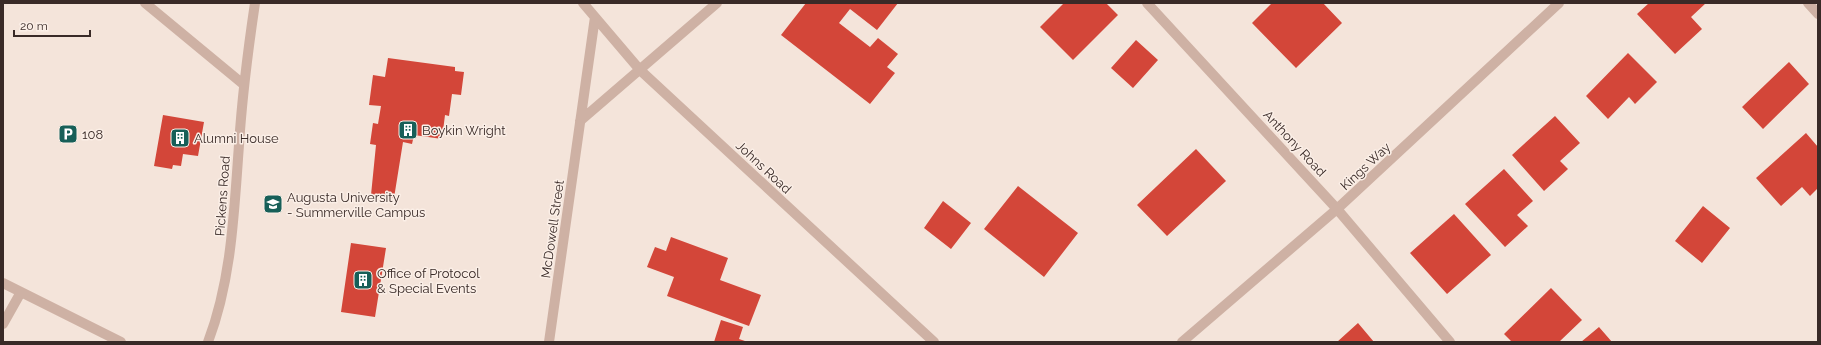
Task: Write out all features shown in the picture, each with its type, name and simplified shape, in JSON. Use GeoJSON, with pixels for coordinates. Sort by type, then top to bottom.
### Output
{"type":"FeatureCollection","features":[{"type":"Feature","properties":{"kind":"street"},"geometry":{"type":"LineString","coordinates":[[145,3],[243,84]]}},
{"type":"Feature","properties":{"kind":"street","name":"Pickens Road"},"geometry":{"type":"LineString","coordinates":[[208,342],[214,325],[230,250],[243,84],[255,3]]}},
{"type":"Feature","properties":{"kind":"street","name":"Johns Road"},"geometry":{"type":"LineString","coordinates":[[583,3],[640,70],[934,342]]}},
{"type":"Feature","properties":{"kind":"street"},"geometry":{"type":"LineString","coordinates":[[580,121],[717,3]]}},
{"type":"Feature","properties":{"kind":"street","name":"Anthony Road"},"geometry":{"type":"LineString","coordinates":[[1148,3],[1338,209],[1450,342]]}},
{"type":"Feature","properties":{"kind":"street","name":"Kings Way"},"geometry":{"type":"LineString","coordinates":[[1182,342],[1338,209],[1559,3]]}},
{"type":"Feature","properties":{"kind":"street"},"geometry":{"type":"LineString","coordinates":[[1808,3],[1818,14]]}},
{"type":"Feature","properties":{"kind":"street","name":"McDowell Street"},"geometry":{"type":"LineString","coordinates":[[549,342],[595,17]]}},
{"type":"Feature","properties":{"kind":"street"},"geometry":{"type":"LineString","coordinates":[[3,282],[121,342]]}},
{"type":"Feature","properties":{"kind":"street"},"geometry":{"type":"LineString","coordinates":[[3,324],[21,292]]}},
{"type":"Feature","properties":{"kind":"building"},"geometry":{"type":"Polygon","coordinates":[[[806,3],[898,3],[877,30],[850,9],[839,23],[870,47],[878,38],[898,54],[887,67],[895,73],[870,104],[781,35],[806,3]]]}},
{"type":"Feature","properties":{"kind":"building"},"geometry":{"type":"Polygon","coordinates":[[[1064,3],[1106,3],[1118,15],[1073,60],[1040,27],[1064,3]]]}},
{"type":"Feature","properties":{"kind":"building"},"geometry":{"type":"Polygon","coordinates":[[[1272,3],[1323,3],[1342,23],[1296,68],[1252,23],[1272,3]]]}},
{"type":"Feature","properties":{"kind":"building"},"geometry":{"type":"Polygon","coordinates":[[[1649,3],[1706,3],[1691,17],[1702,29],[1675,54],[1637,14],[1649,3]]]}},
{"type":"Feature","properties":{"kind":"building"},"geometry":{"type":"Polygon","coordinates":[[[1136,40],[1158,60],[1133,88],[1111,68],[1136,40]]]}},
{"type":"Feature","properties":{"kind":"building"},"geometry":{"type":"Polygon","coordinates":[[[1628,53],[1657,82],[1635,104],[1629,97],[1608,119],[1586,96],[1628,53]]]}},
{"type":"Feature","properties":{"kind":"building","name":"Boykin Wright"},"geometry":{"type":"Polygon","coordinates":[[[388,58],[455,67],[455,71],[464,72],[461,95],[452,94],[449,116],[445,115],[442,139],[414,135],[412,144],[403,142],[394,198],[371,195],[376,145],[370,144],[373,123],[378,124],[381,106],[369,105],[373,75],[385,77],[388,58]]]}},
{"type":"Feature","properties":{"kind":"building"},"geometry":{"type":"Polygon","coordinates":[[[1789,62],[1809,84],[1763,129],[1742,107],[1789,62]]]}},
{"type":"Feature","properties":{"kind":"building","name":"Alumni House"},"geometry":{"type":"Polygon","coordinates":[[[163,115],[204,122],[198,156],[183,154],[181,166],[173,165],[172,169],[154,166],[163,115]]]}},
{"type":"Feature","properties":{"kind":"building"},"geometry":{"type":"Polygon","coordinates":[[[1555,116],[1580,143],[1560,161],[1568,169],[1544,191],[1512,155],[1555,116]]]}},
{"type":"Feature","properties":{"kind":"building"},"geometry":{"type":"Polygon","coordinates":[[[1806,133],[1818,147],[1818,188],[1810,196],[1802,187],[1781,206],[1756,178],[1806,133]]]}},
{"type":"Feature","properties":{"kind":"building"},"geometry":{"type":"Polygon","coordinates":[[[1196,149],[1226,181],[1167,236],[1137,205],[1196,149]]]}},
{"type":"Feature","properties":{"kind":"building"},"geometry":{"type":"Polygon","coordinates":[[[1504,169],[1533,201],[1517,215],[1528,226],[1505,247],[1465,204],[1504,169]]]}},
{"type":"Feature","properties":{"kind":"building"},"geometry":{"type":"Polygon","coordinates":[[[1018,186],[1078,233],[1044,277],[984,229],[1018,186]]]}},
{"type":"Feature","properties":{"kind":"building"},"geometry":{"type":"Polygon","coordinates":[[[943,201],[971,223],[951,249],[924,228],[943,201]]]}},
{"type":"Feature","properties":{"kind":"building"},"geometry":{"type":"Polygon","coordinates":[[[1703,206],[1730,228],[1702,263],[1675,241],[1703,206]]]}},
{"type":"Feature","properties":{"kind":"building"},"geometry":{"type":"Polygon","coordinates":[[[1454,214],[1491,255],[1447,294],[1410,253],[1454,214]]]}},
{"type":"Feature","properties":{"kind":"building"},"geometry":{"type":"Polygon","coordinates":[[[671,237],[728,258],[720,280],[761,295],[749,326],[667,296],[674,277],[647,267],[655,247],[666,251],[671,237]]]}},
{"type":"Feature","properties":{"kind":"building","name":"Office of Protocol & Special Events"},"geometry":{"type":"Polygon","coordinates":[[[351,243],[386,248],[375,317],[341,312],[351,243]]]}},
{"type":"Feature","properties":{"kind":"building"},"geometry":{"type":"Polygon","coordinates":[[[1551,288],[1582,320],[1559,342],[1512,342],[1504,334],[1551,288]]]}},
{"type":"Feature","properties":{"kind":"building"},"geometry":{"type":"Polygon","coordinates":[[[721,320],[743,327],[739,339],[748,342],[714,342],[721,320]]]}},
{"type":"Feature","properties":{"kind":"building"},"geometry":{"type":"Polygon","coordinates":[[[1358,323],[1374,342],[1337,342],[1358,323]]]}},
{"type":"Feature","properties":{"kind":"building"},"geometry":{"type":"Polygon","coordinates":[[[1599,327],[1612,342],[1581,342],[1599,327]]]}},
{"type":"Feature","properties":{"kind":"place","name":"Boykin Wright"},"geometry":{"type":"Point","coordinates":[408,130]}},
{"type":"Feature","properties":{"kind":"place","name":"108"},"geometry":{"type":"Point","coordinates":[68,134]}},
{"type":"Feature","properties":{"kind":"place","name":"Alumni House"},"geometry":{"type":"Point","coordinates":[180,138]}},
{"type":"Feature","properties":{"kind":"place","name":"Augusta University - Summerville Campus"},"geometry":{"type":"Point","coordinates":[273,204]}},
{"type":"Feature","properties":{"kind":"place","name":"Office of Protocol & Special Events"},"geometry":{"type":"Point","coordinates":[363,280]}}]}
